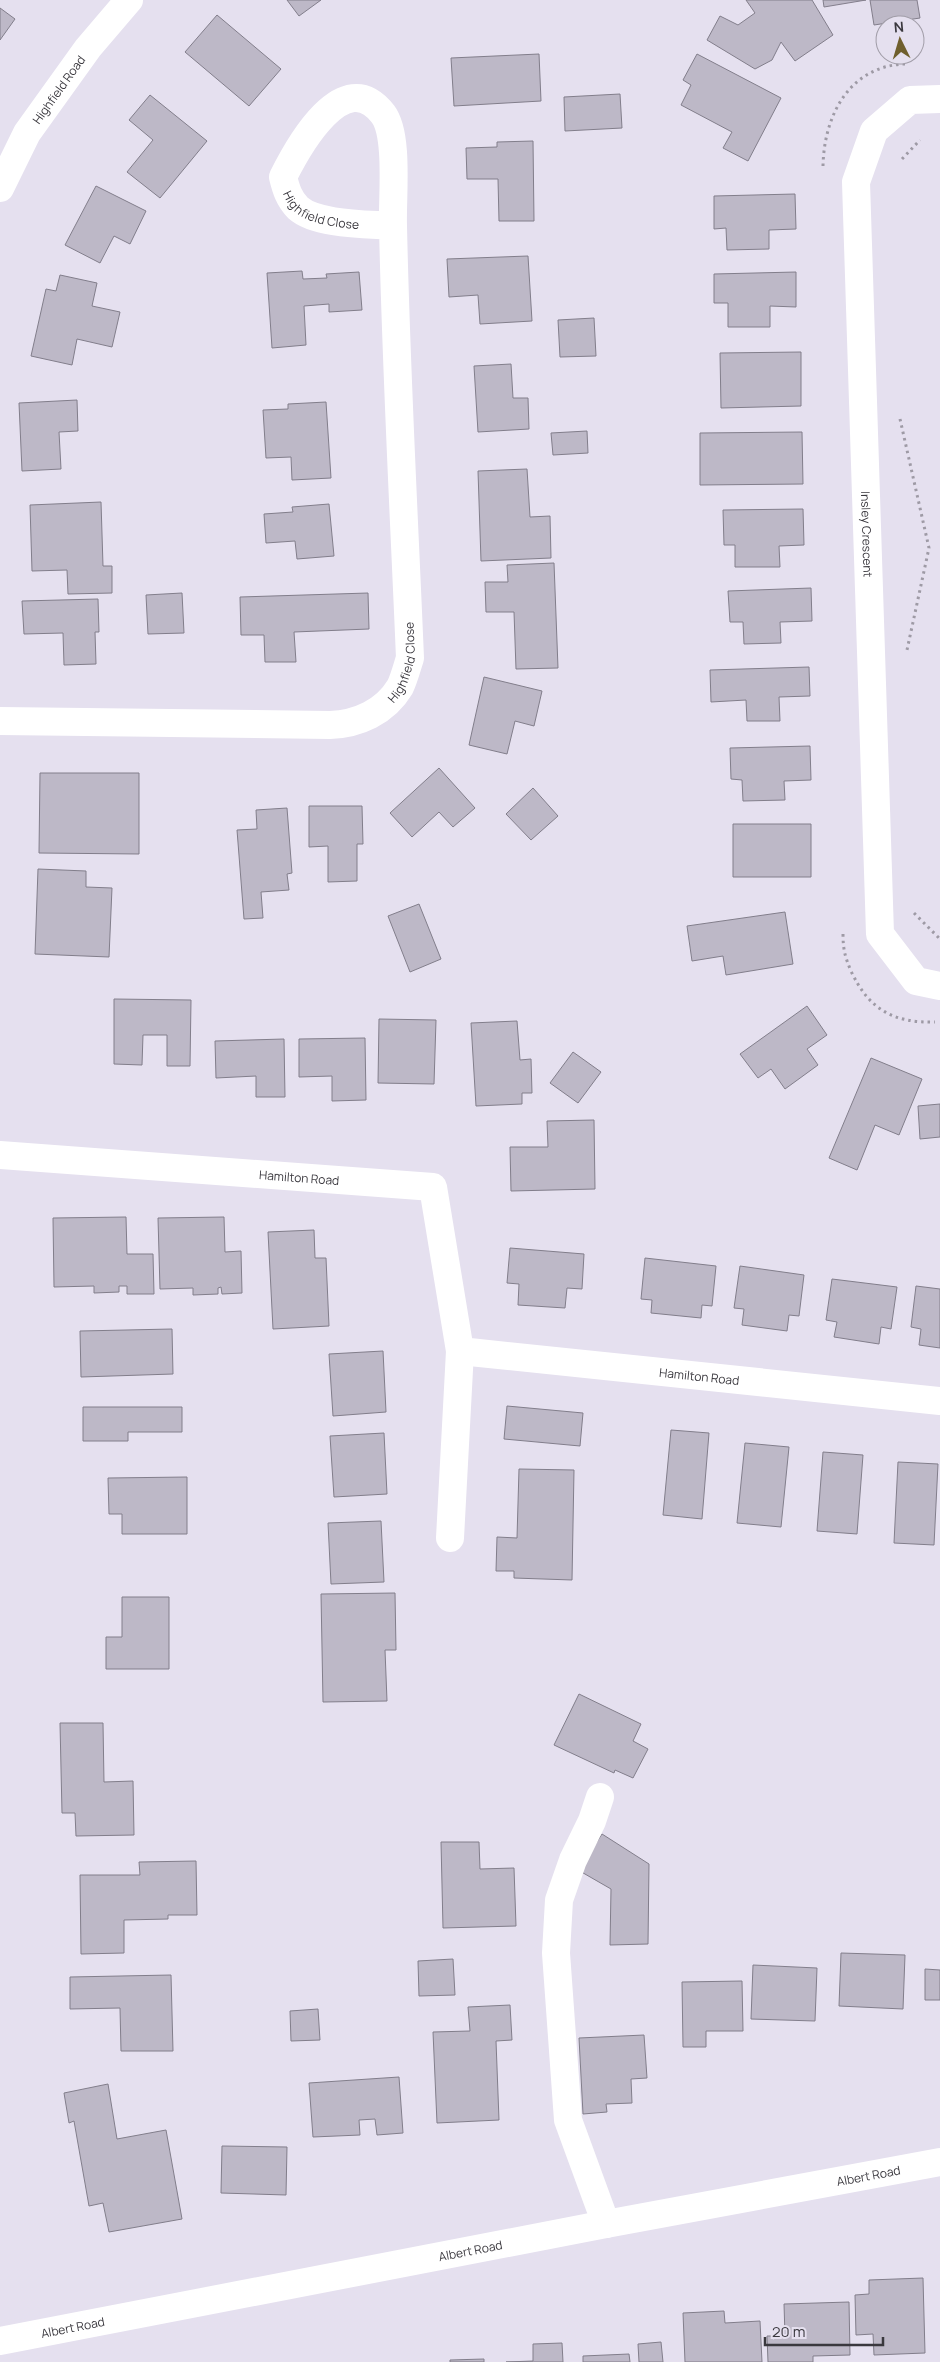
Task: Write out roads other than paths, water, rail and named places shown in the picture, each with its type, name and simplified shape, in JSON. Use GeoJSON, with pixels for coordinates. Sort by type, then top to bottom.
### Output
{"type":"FeatureCollection","features":[{"type":"Feature","properties":{"kind":"street","name":"Highfield Road"},"geometry":{"type":"LineString","coordinates":[[0,188],[27,133],[88,48],[129,0]]}},
{"type":"Feature","properties":{"kind":"street","name":"Highfield Close"},"geometry":{"type":"LineString","coordinates":[[0,721],[350,724],[372,715],[389,701],[400,687],[410,658],[393,226],[392,137],[383,114],[369,102],[354,98],[340,101],[327,111],[292,158],[283,177],[287,193],[299,209],[318,218],[393,226]]}},
{"type":"Feature","properties":{"kind":"street","name":"Insley Crescent"},"geometry":{"type":"LineString","coordinates":[[940,99],[910,100],[874,131],[856,182],[880,934],[916,981],[940,986]]}},
{"type":"Feature","properties":{"kind":"street","name":"Hamilton Road"},"geometry":{"type":"LineString","coordinates":[[0,1156],[433,1187],[460,1351],[450,1538]]}},
{"type":"Feature","properties":{"kind":"street","name":"Hamilton Road"},"geometry":{"type":"LineString","coordinates":[[460,1351],[940,1401]]}},
{"type":"Feature","properties":{"kind":"street"},"geometry":{"type":"LineString","coordinates":[[600,1797],[592,1821],[573,1860],[559,1900],[556,1953],[568,2120],[606,2224]]}},
{"type":"Feature","properties":{"kind":"street","name":"Albert Road"},"geometry":{"type":"LineString","coordinates":[[0,2341],[606,2224],[940,2162]]}}]}
